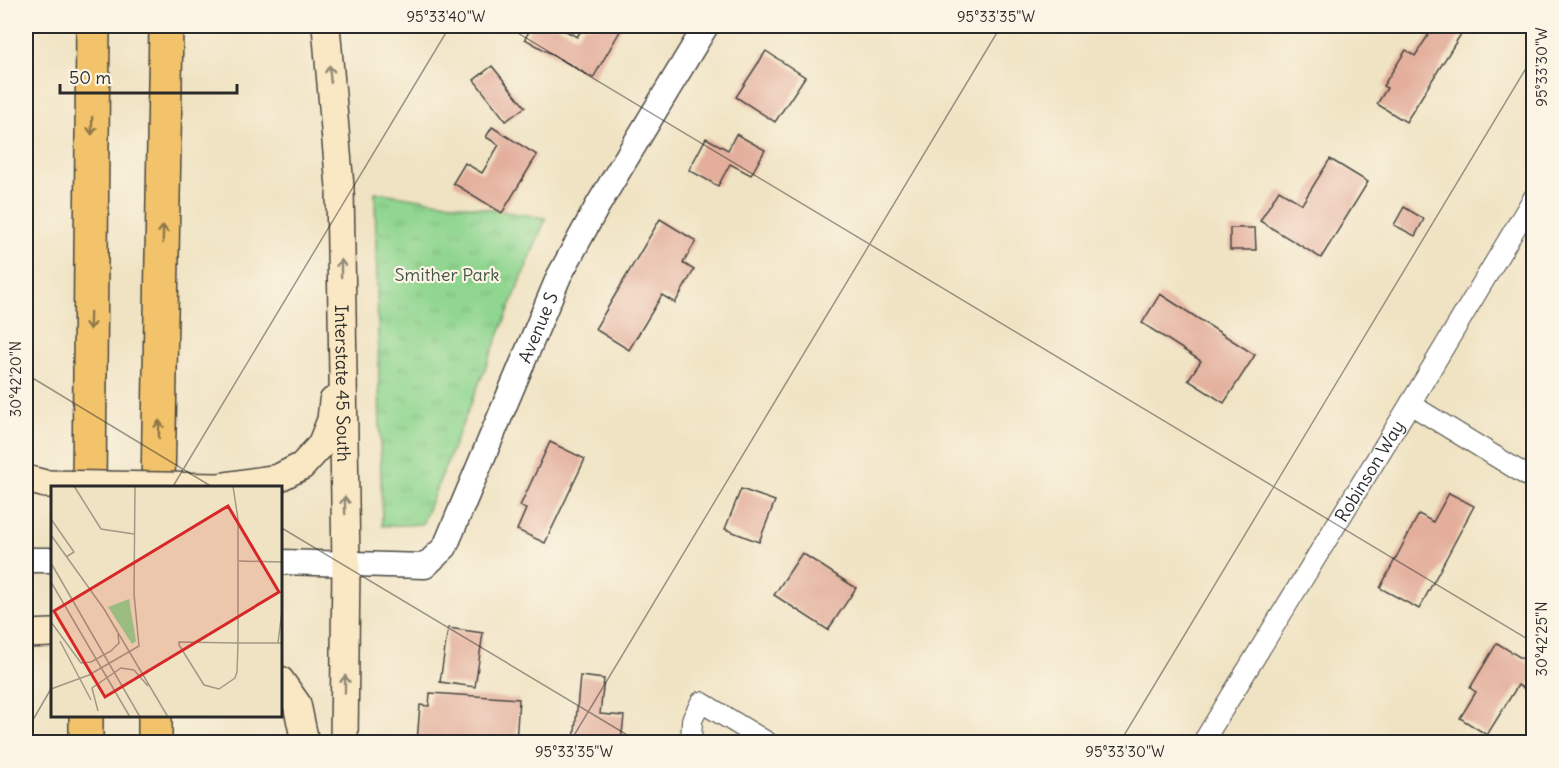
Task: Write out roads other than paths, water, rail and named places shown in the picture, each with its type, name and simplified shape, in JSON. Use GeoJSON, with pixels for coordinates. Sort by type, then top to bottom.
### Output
{"type":"FeatureCollection","features":[{"type":"Feature","properties":{"kind":"highway"},"geometry":{"type":"LineString","coordinates":[[88,486],[93,26]]}},
{"type":"Feature","properties":{"kind":"highway"},"geometry":{"type":"LineString","coordinates":[[158,486],[166,26]]}},
{"type":"Feature","properties":{"kind":"highway"},"geometry":{"type":"LineString","coordinates":[[86,717],[86,742]]}},
{"type":"Feature","properties":{"kind":"highway"},"geometry":{"type":"LineString","coordinates":[[154,742],[155,717]]}},
{"type":"Feature","properties":{"kind":"main road","name":"Interstate 45 South"},"geometry":{"type":"LineString","coordinates":[[326,26],[340,187],[346,564],[344,742]]}},
{"type":"Feature","properties":{"kind":"main road"},"geometry":{"type":"LineString","coordinates":[[225,486],[278,478],[302,466],[321,445],[331,420],[342,320]]}},
{"type":"Feature","properties":{"kind":"main road"},"geometry":{"type":"LineString","coordinates":[[36,481],[188,486]]}},
{"type":"Feature","properties":{"kind":"main road"},"geometry":{"type":"LineString","coordinates":[[282,683],[297,704],[305,742]]}},
{"type":"Feature","properties":{"kind":"street","name":"Avenue S"},"geometry":{"type":"LineString","coordinates":[[282,562],[425,566],[445,547],[559,276],[598,205],[706,26]]}},
{"type":"Feature","properties":{"kind":"street","name":"Robinson Way"},"geometry":{"type":"LineString","coordinates":[[1203,742],[1410,404],[1533,197]]}},
{"type":"Feature","properties":{"kind":"street"},"geometry":{"type":"LineString","coordinates":[[1410,404],[1533,480]]}},
{"type":"Feature","properties":{"kind":"street"},"geometry":{"type":"LineString","coordinates":[[26,561],[51,560]]}},
{"type":"Feature","properties":{"kind":"street"},"geometry":{"type":"LineString","coordinates":[[691,742],[692,720],[701,702],[767,742]]}},
{"type":"Feature","properties":{"kind":"park label","name":"Smither Park"},"geometry":{"type":"Point","coordinates":[447,274]}}]}
